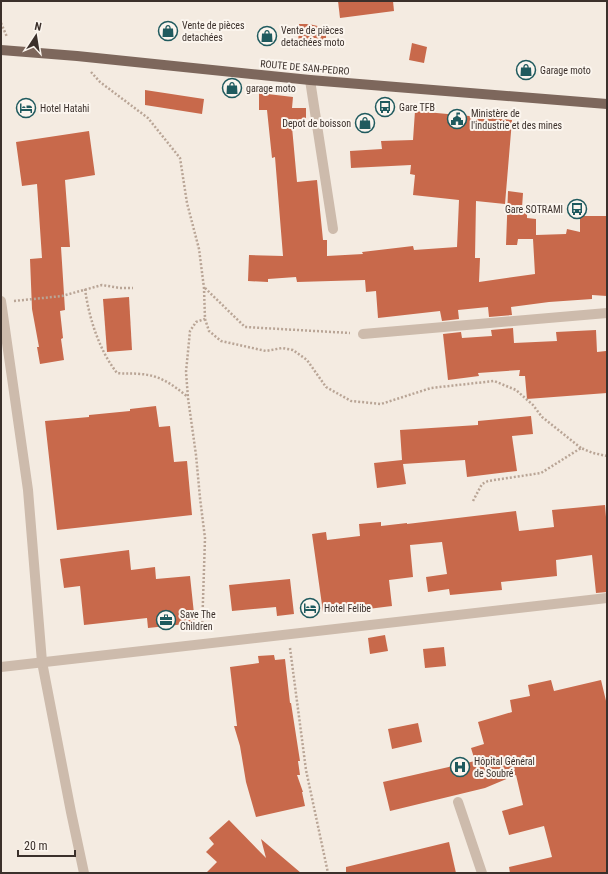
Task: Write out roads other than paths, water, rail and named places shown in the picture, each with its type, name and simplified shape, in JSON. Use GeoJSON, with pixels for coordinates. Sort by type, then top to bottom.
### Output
{"type":"FeatureCollection","features":[{"type":"Feature","properties":{"kind":"main road","name":"ROUTE DE SAN-PEDRO"},"geometry":{"type":"LineString","coordinates":[[1,50],[77,56],[310,80],[607,104]]}},
{"type":"Feature","properties":{"kind":"street"},"geometry":{"type":"LineString","coordinates":[[310,80],[333,229]]}},
{"type":"Feature","properties":{"kind":"street"},"geometry":{"type":"LineString","coordinates":[[1,301],[28,490],[42,662],[70,812],[84,873]]}},
{"type":"Feature","properties":{"kind":"street"},"geometry":{"type":"LineString","coordinates":[[362,334],[607,313]]}},
{"type":"Feature","properties":{"kind":"street"},"geometry":{"type":"LineString","coordinates":[[1,666],[607,598]]}},
{"type":"Feature","properties":{"kind":"street"},"geometry":{"type":"LineString","coordinates":[[458,802],[482,873]]}},
{"type":"Feature","properties":{"kind":"place","name":"Vente de pièces detachées"},"geometry":{"type":"Point","coordinates":[168,31]}},
{"type":"Feature","properties":{"kind":"place","name":"Vente de pièces detachées moto"},"geometry":{"type":"Point","coordinates":[267,36]}},
{"type":"Feature","properties":{"kind":"place","name":"Garage moto"},"geometry":{"type":"Point","coordinates":[526,70]}},
{"type":"Feature","properties":{"kind":"place","name":"garage moto"},"geometry":{"type":"Point","coordinates":[232,88]}},
{"type":"Feature","properties":{"kind":"place","name":"Gare TFB"},"geometry":{"type":"Point","coordinates":[385,107]}},
{"type":"Feature","properties":{"kind":"place","name":"Hotel Hatahi"},"geometry":{"type":"Point","coordinates":[26,108]}},
{"type":"Feature","properties":{"kind":"place","name":"Ministère de l'industrie et des mines"},"geometry":{"type":"Point","coordinates":[457,119]}},
{"type":"Feature","properties":{"kind":"place","name":"Depot de boisson"},"geometry":{"type":"Point","coordinates":[365,123]}},
{"type":"Feature","properties":{"kind":"place","name":"Gare SOTRAMI"},"geometry":{"type":"Point","coordinates":[577,209]}},
{"type":"Feature","properties":{"kind":"place","name":"Hotel Felibe"},"geometry":{"type":"Point","coordinates":[310,608]}},
{"type":"Feature","properties":{"kind":"place","name":"Save The Children"},"geometry":{"type":"Point","coordinates":[166,620]}},
{"type":"Feature","properties":{"kind":"place","name":"Hôpital Général de Soubré"},"geometry":{"type":"Point","coordinates":[460,767]}}]}
